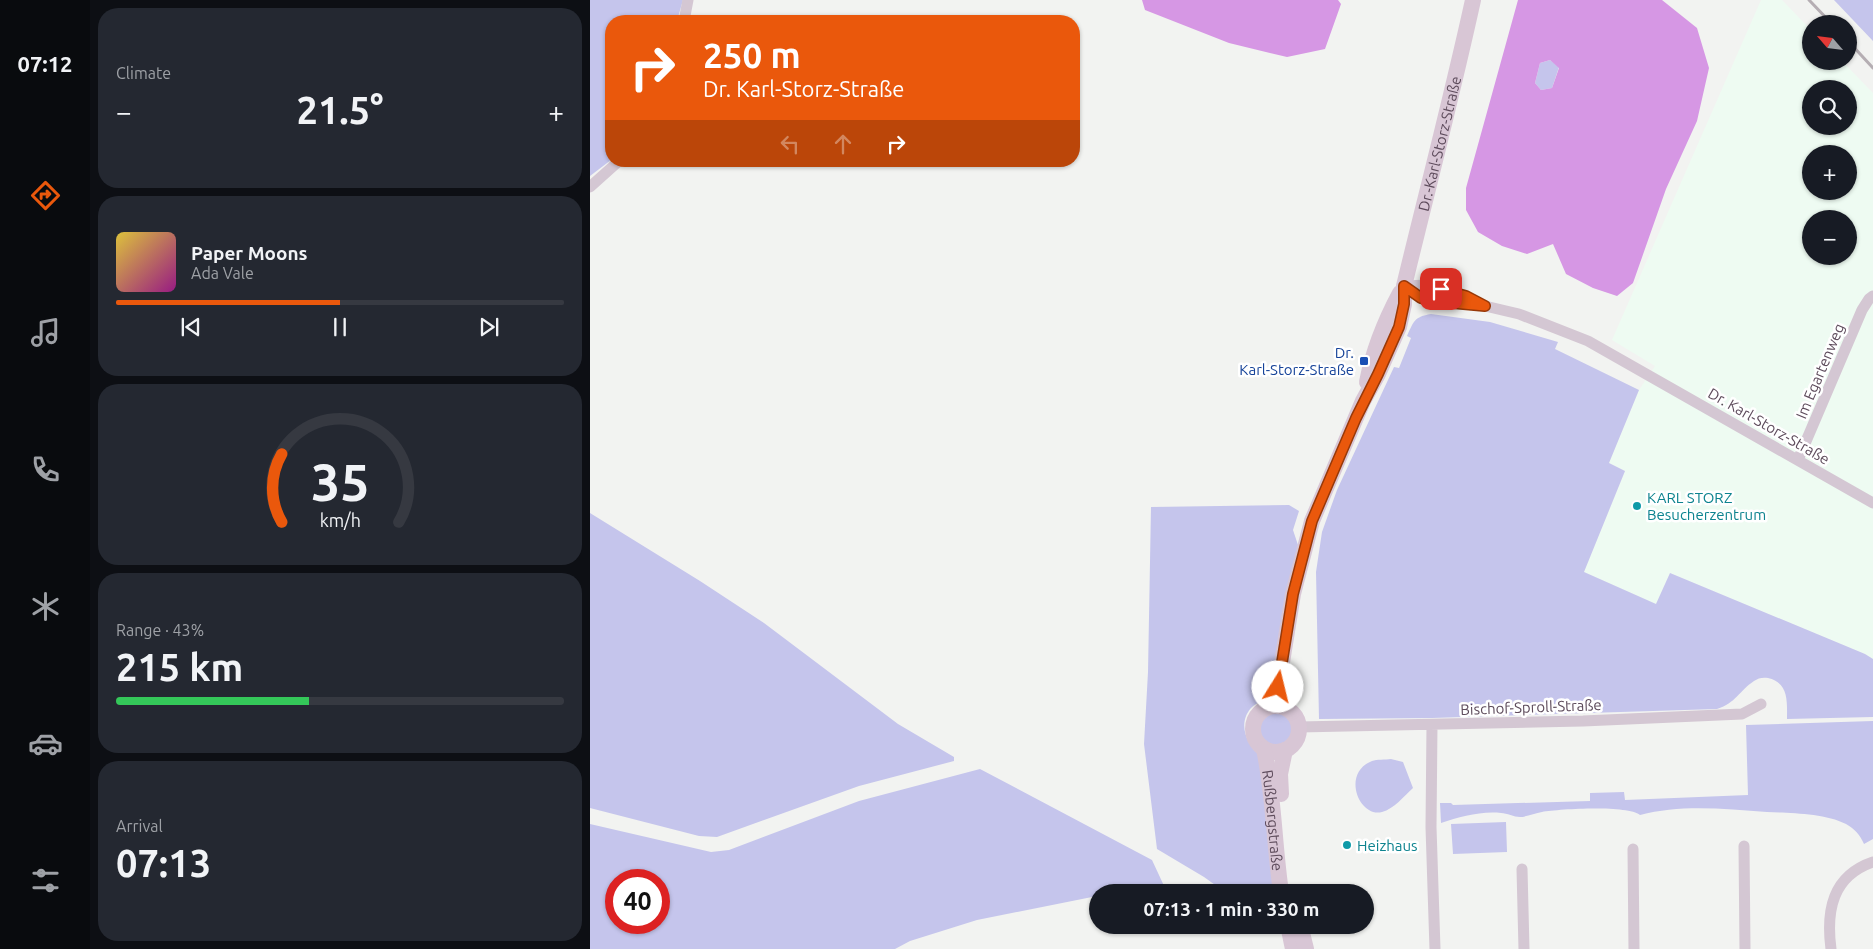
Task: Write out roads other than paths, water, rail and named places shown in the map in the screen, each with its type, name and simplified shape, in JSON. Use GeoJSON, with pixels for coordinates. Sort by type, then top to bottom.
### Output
{"type":"FeatureCollection","features":[{"type":"Feature","properties":{"kind":"street"},"geometry":{"type":"LineString","coordinates":[[685,15],[688,0]]}},
{"type":"Feature","properties":{"kind":"street","name":"Dr.-Karl-Storz-Straße"},"geometry":{"type":"LineString","coordinates":[[1404,286],[1433,164],[1453,92],[1473,0]]}},
{"type":"Feature","properties":{"kind":"street"},"geometry":{"type":"LineString","coordinates":[[590,187],[612,167]]}},
{"type":"Feature","properties":{"kind":"street"},"geometry":{"type":"LineString","coordinates":[[1275,706],[1293,594],[1312,521],[1363,401],[1378,374],[1399,327],[1404,304],[1404,286]]}},
{"type":"Feature","properties":{"kind":"street","name":"Dr. Karl-Storz-Straße"},"geometry":{"type":"LineString","coordinates":[[1404,286],[1421,298],[1485,306],[1519,314],[1588,341],[1873,503]]}},
{"type":"Feature","properties":{"kind":"street","name":"Im Egartenweg"},"geometry":{"type":"LineString","coordinates":[[1798,460],[1862,310],[1873,296]]}},
{"type":"Feature","properties":{"kind":"street","name":"Bischof-Sproll-Straße"},"geometry":{"type":"LineString","coordinates":[[1299,727],[1432,725],[1742,714],[1761,704]]}},
{"type":"Feature","properties":{"kind":"street"},"geometry":{"type":"LineString","coordinates":[[1275,706],[1281,706],[1291,712],[1295,716],[1299,727],[1296,741],[1285,750],[1271,752],[1264,749],[1259,745],[1253,734],[1254,720],[1262,710],[1275,706]]}},
{"type":"Feature","properties":{"kind":"street"},"geometry":{"type":"LineString","coordinates":[[1432,725],[1431,827],[1434,949]]}},
{"type":"Feature","properties":{"kind":"street","name":"Rußbergstraße"},"geometry":{"type":"LineString","coordinates":[[1264,749],[1270,776],[1274,836],[1280,884]]}},
{"type":"Feature","properties":{"kind":"street","name":"Rußbergstraße"},"geometry":{"type":"LineString","coordinates":[[1285,750],[1280,774],[1283,822],[1292,884]]}},
{"type":"Feature","properties":{"kind":"street"},"geometry":{"type":"LineString","coordinates":[[1744,846],[1745,949]]}},
{"type":"Feature","properties":{"kind":"street"},"geometry":{"type":"LineString","coordinates":[[1632,849],[1634,949]]}},
{"type":"Feature","properties":{"kind":"street"},"geometry":{"type":"LineString","coordinates":[[1831,949],[1828,928],[1830,908],[1837,891],[1846,878],[1861,866],[1873,862]]}},
{"type":"Feature","properties":{"kind":"street"},"geometry":{"type":"LineString","coordinates":[[1522,869],[1524,949]]}},
{"type":"Feature","properties":{"kind":"street"},"geometry":{"type":"LineString","coordinates":[[1290,934],[1293,949]]}},
{"type":"Feature","properties":{"kind":"street"},"geometry":{"type":"LineString","coordinates":[[1302,934],[1306,949]]}},
{"type":"Feature","properties":{"kind":"railway"},"geometry":{"type":"LineString","coordinates":[[1809,0],[1823,15]]}},
{"type":"Feature","properties":{"kind":"railway"},"geometry":{"type":"LineString","coordinates":[[1858,52],[1873,68]]}},
{"type":"Feature","properties":{"kind":"place","name":"Dr. Karl-Storz-Straße"},"geometry":{"type":"Point","coordinates":[1364,361]}},
{"type":"Feature","properties":{"kind":"place","name":"KARL STORZ Besucherzentrum"},"geometry":{"type":"Point","coordinates":[1637,506]}},
{"type":"Feature","properties":{"kind":"place","name":"Heizhaus"},"geometry":{"type":"Point","coordinates":[1347,845]}}]}
